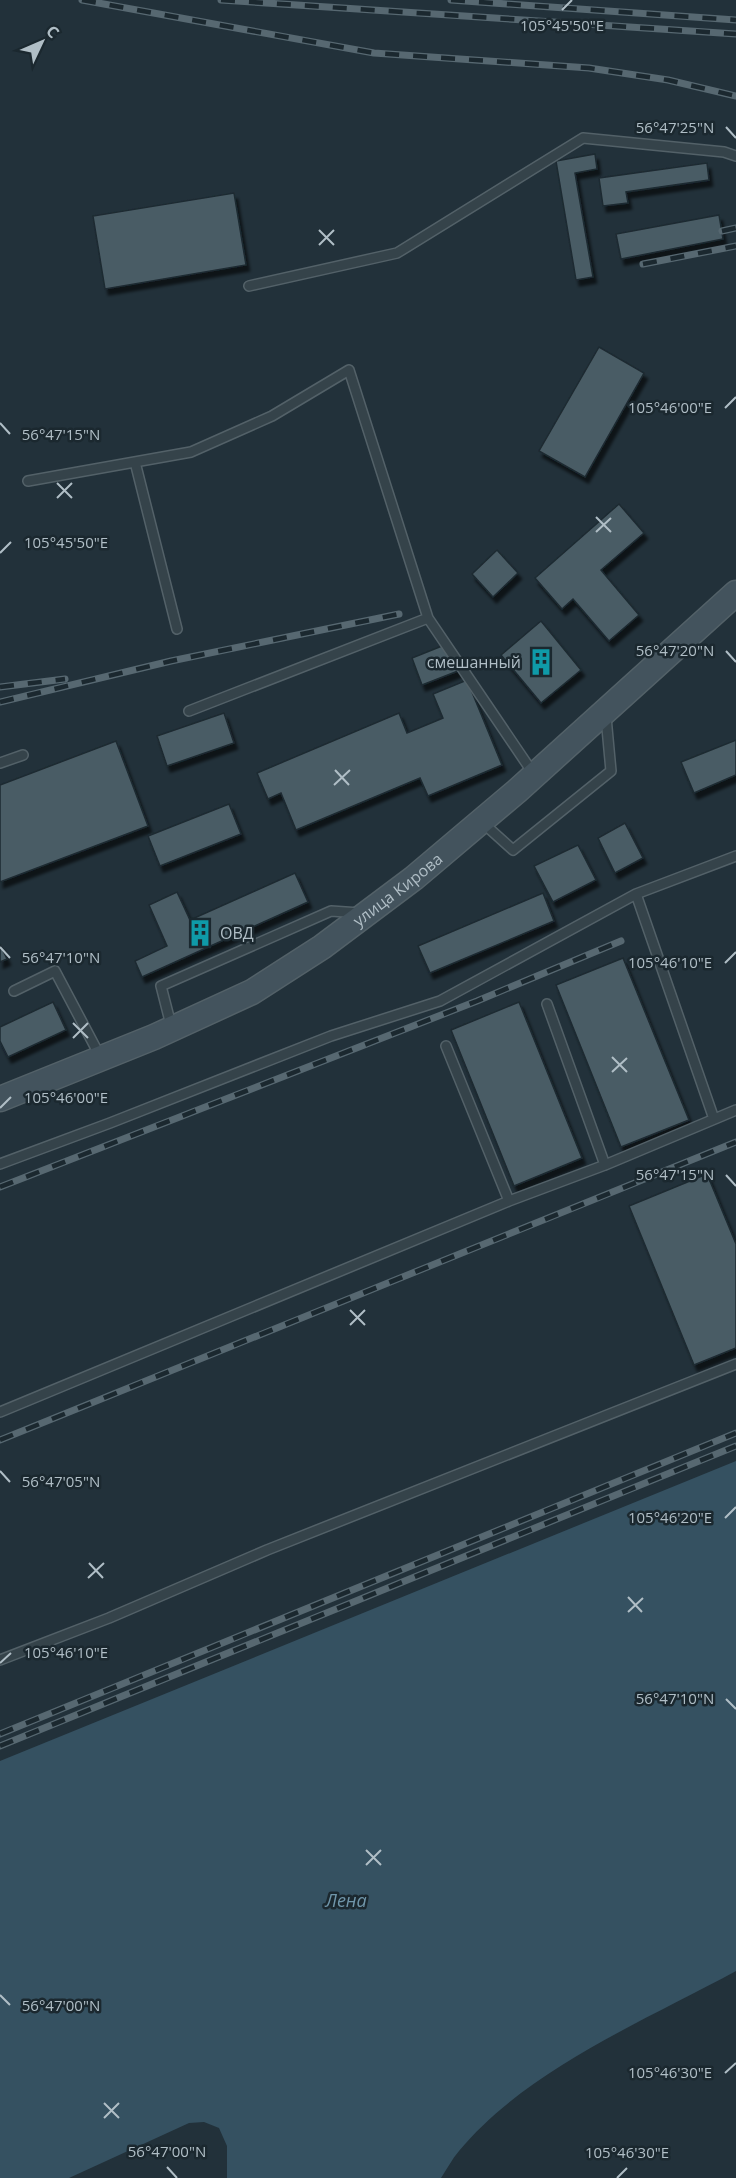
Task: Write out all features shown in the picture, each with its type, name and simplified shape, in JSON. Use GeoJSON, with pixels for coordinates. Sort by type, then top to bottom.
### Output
{"type":"FeatureCollection","features":[{"type":"Feature","properties":{"kind":"main road","name":"улица Кирова"},"geometry":{"type":"LineString","coordinates":[[0,1099],[172,1029],[252,992],[322,947],[414,878],[481,822],[736,593]]}},
{"type":"Feature","properties":{"kind":"lane"},"geometry":{"type":"LineString","coordinates":[[249,286],[397,254],[583,138],[724,152],[736,156]]}},
{"type":"Feature","properties":{"kind":"lane"},"geometry":{"type":"LineString","coordinates":[[28,481],[191,452],[272,416],[350,370],[428,618],[535,775]]}},
{"type":"Feature","properties":{"kind":"lane"},"geometry":{"type":"LineString","coordinates":[[135,462],[177,629]]}},
{"type":"Feature","properties":{"kind":"lane"},"geometry":{"type":"LineString","coordinates":[[189,711],[428,618]]}},
{"type":"Feature","properties":{"kind":"lane"},"geometry":{"type":"LineString","coordinates":[[481,822],[513,850],[610,771],[605,712]]}},
{"type":"Feature","properties":{"kind":"lane"},"geometry":{"type":"LineString","coordinates":[[0,763],[23,755]]}},
{"type":"Feature","properties":{"kind":"lane"},"geometry":{"type":"LineString","coordinates":[[0,1164],[331,1036],[440,1001],[636,894],[736,856]]}},
{"type":"Feature","properties":{"kind":"lane"},"geometry":{"type":"LineString","coordinates":[[636,894],[714,1119]]}},
{"type":"Feature","properties":{"kind":"lane"},"geometry":{"type":"LineString","coordinates":[[172,1029],[161,986],[330,911],[367,914]]}},
{"type":"Feature","properties":{"kind":"lane"},"geometry":{"type":"LineString","coordinates":[[14,991],[55,971],[101,1058]]}},
{"type":"Feature","properties":{"kind":"lane"},"geometry":{"type":"LineString","coordinates":[[547,1004],[605,1165]]}},
{"type":"Feature","properties":{"kind":"lane"},"geometry":{"type":"LineString","coordinates":[[446,1046],[509,1201]]}},
{"type":"Feature","properties":{"kind":"lane"},"geometry":{"type":"LineString","coordinates":[[0,1412],[509,1201],[605,1165],[736,1110]]}},
{"type":"Feature","properties":{"kind":"lane"},"geometry":{"type":"LineString","coordinates":[[0,1660],[109,1618],[267,1550],[736,1364]]}},
{"type":"Feature","properties":{"kind":"water","name":"Лена"},"geometry":{"type":"Polygon","coordinates":[[[736,1461],[736,1971],[588,2049],[552,2072],[486,2122],[456,2154],[441,2178],[227,2178],[227,2146],[219,2128],[204,2122],[189,2123],[69,2178],[0,2178],[0,1761],[736,1461]]]}},
{"type":"Feature","properties":{"kind":"building"},"geometry":{"type":"Polygon","coordinates":[[[595,154],[597,169],[575,173],[593,277],[576,280],[556,161],[595,154]]]}},
{"type":"Feature","properties":{"kind":"building"},"geometry":{"type":"Polygon","coordinates":[[[707,163],[709,180],[626,192],[628,203],[603,206],[599,178],[707,163]]]}},
{"type":"Feature","properties":{"kind":"building"},"geometry":{"type":"Polygon","coordinates":[[[234,193],[246,265],[105,289],[93,216],[234,193]]]}},
{"type":"Feature","properties":{"kind":"building"},"geometry":{"type":"Polygon","coordinates":[[[719,215],[723,239],[621,259],[616,234],[719,215]]]}},
{"type":"Feature","properties":{"kind":"building"},"geometry":{"type":"Polygon","coordinates":[[[599,347],[644,373],[585,477],[539,451],[599,347]]]}},
{"type":"Feature","properties":{"kind":"building"},"geometry":{"type":"Polygon","coordinates":[[[619,504],[644,533],[601,570],[639,615],[609,641],[573,599],[562,609],[535,578],[619,504]]]}},
{"type":"Feature","properties":{"kind":"building"},"geometry":{"type":"Polygon","coordinates":[[[497,550],[518,573],[493,597],[472,574],[497,550]]]}},
{"type":"Feature","properties":{"kind":"building","name":"смешанный"},"geometry":{"type":"Polygon","coordinates":[[[541,621],[581,670],[541,703],[501,655],[541,621]]]}},
{"type":"Feature","properties":{"kind":"building"},"geometry":{"type":"Polygon","coordinates":[[[447,644],[458,671],[422,685],[412,658],[447,644]]]}},
{"type":"Feature","properties":{"kind":"building"},"geometry":{"type":"Polygon","coordinates":[[[467,680],[502,765],[428,796],[420,778],[296,830],[281,793],[268,799],[257,773],[399,713],[407,733],[443,718],[433,694],[467,680]]]}},
{"type":"Feature","properties":{"kind":"building"},"geometry":{"type":"Polygon","coordinates":[[[224,713],[234,743],[167,766],[157,736],[224,713]]]}},
{"type":"Feature","properties":{"kind":"building"},"geometry":{"type":"Polygon","coordinates":[[[736,740],[736,775],[694,793],[681,762],[736,740]]]}},
{"type":"Feature","properties":{"kind":"building"},"geometry":{"type":"Polygon","coordinates":[[[116,741],[148,826],[0,882],[0,785],[116,741]]]}},
{"type":"Feature","properties":{"kind":"building"},"geometry":{"type":"Polygon","coordinates":[[[229,804],[241,834],[160,866],[148,836],[229,804]]]}},
{"type":"Feature","properties":{"kind":"building"},"geometry":{"type":"Polygon","coordinates":[[[625,823],[643,858],[615,873],[598,838],[625,823]]]}},
{"type":"Feature","properties":{"kind":"building"},"geometry":{"type":"Polygon","coordinates":[[[578,845],[596,880],[553,902],[534,866],[578,845]]]}},
{"type":"Feature","properties":{"kind":"building","name":"ОВД"},"geometry":{"type":"Polygon","coordinates":[[[295,873],[308,902],[142,977],[135,961],[167,946],[149,905],[177,892],[190,920],[295,873]]]}},
{"type":"Feature","properties":{"kind":"building"},"geometry":{"type":"Polygon","coordinates":[[[543,893],[554,921],[430,973],[418,946],[543,893]]]}},
{"type":"Feature","properties":{"kind":"building"},"geometry":{"type":"Polygon","coordinates":[[[0,944],[7,959],[0,962],[0,944]]]}},
{"type":"Feature","properties":{"kind":"building"},"geometry":{"type":"Polygon","coordinates":[[[623,958],[689,1120],[621,1147],[556,985],[623,958]]]}},
{"type":"Feature","properties":{"kind":"building"},"geometry":{"type":"Polygon","coordinates":[[[53,1002],[66,1030],[8,1057],[0,1041],[0,1027],[53,1002]]]}},
{"type":"Feature","properties":{"kind":"building"},"geometry":{"type":"Polygon","coordinates":[[[519,1002],[582,1158],[514,1186],[451,1030],[519,1002]]]}},
{"type":"Feature","properties":{"kind":"building"},"geometry":{"type":"Polygon","coordinates":[[[707,1174],[736,1244],[736,1348],[694,1365],[629,1206],[707,1174]]]}},
{"type":"Feature","properties":{"kind":"railway"},"geometry":{"type":"LineString","coordinates":[[82,0],[374,53],[589,68],[668,80],[736,96]]}},
{"type":"Feature","properties":{"kind":"railway"},"geometry":{"type":"LineString","coordinates":[[221,0],[736,34]]}},
{"type":"Feature","properties":{"kind":"railway"},"geometry":{"type":"LineString","coordinates":[[451,0],[736,20]]}},
{"type":"Feature","properties":{"kind":"railway"},"geometry":{"type":"LineString","coordinates":[[722,231],[736,228]]}},
{"type":"Feature","properties":{"kind":"railway"},"geometry":{"type":"LineString","coordinates":[[643,264],[736,246]]}},
{"type":"Feature","properties":{"kind":"railway"},"geometry":{"type":"LineString","coordinates":[[0,702],[171,661],[399,614]]}},
{"type":"Feature","properties":{"kind":"railway"},"geometry":{"type":"LineString","coordinates":[[0,687],[65,679]]}},
{"type":"Feature","properties":{"kind":"railway"},"geometry":{"type":"LineString","coordinates":[[0,1187],[477,1001],[621,941]]}},
{"type":"Feature","properties":{"kind":"railway"},"geometry":{"type":"LineString","coordinates":[[0,1440],[736,1142]]}},
{"type":"Feature","properties":{"kind":"railway"},"geometry":{"type":"LineString","coordinates":[[0,1734],[736,1433]]}},
{"type":"Feature","properties":{"kind":"railway"},"geometry":{"type":"LineString","coordinates":[[0,1746],[736,1446]]}},
{"type":"Feature","properties":{"kind":"place","name":"смешанный"},"geometry":{"type":"Point","coordinates":[541,662]}},
{"type":"Feature","properties":{"kind":"place","name":"ОВД"},"geometry":{"type":"Point","coordinates":[200,933]}}]}
